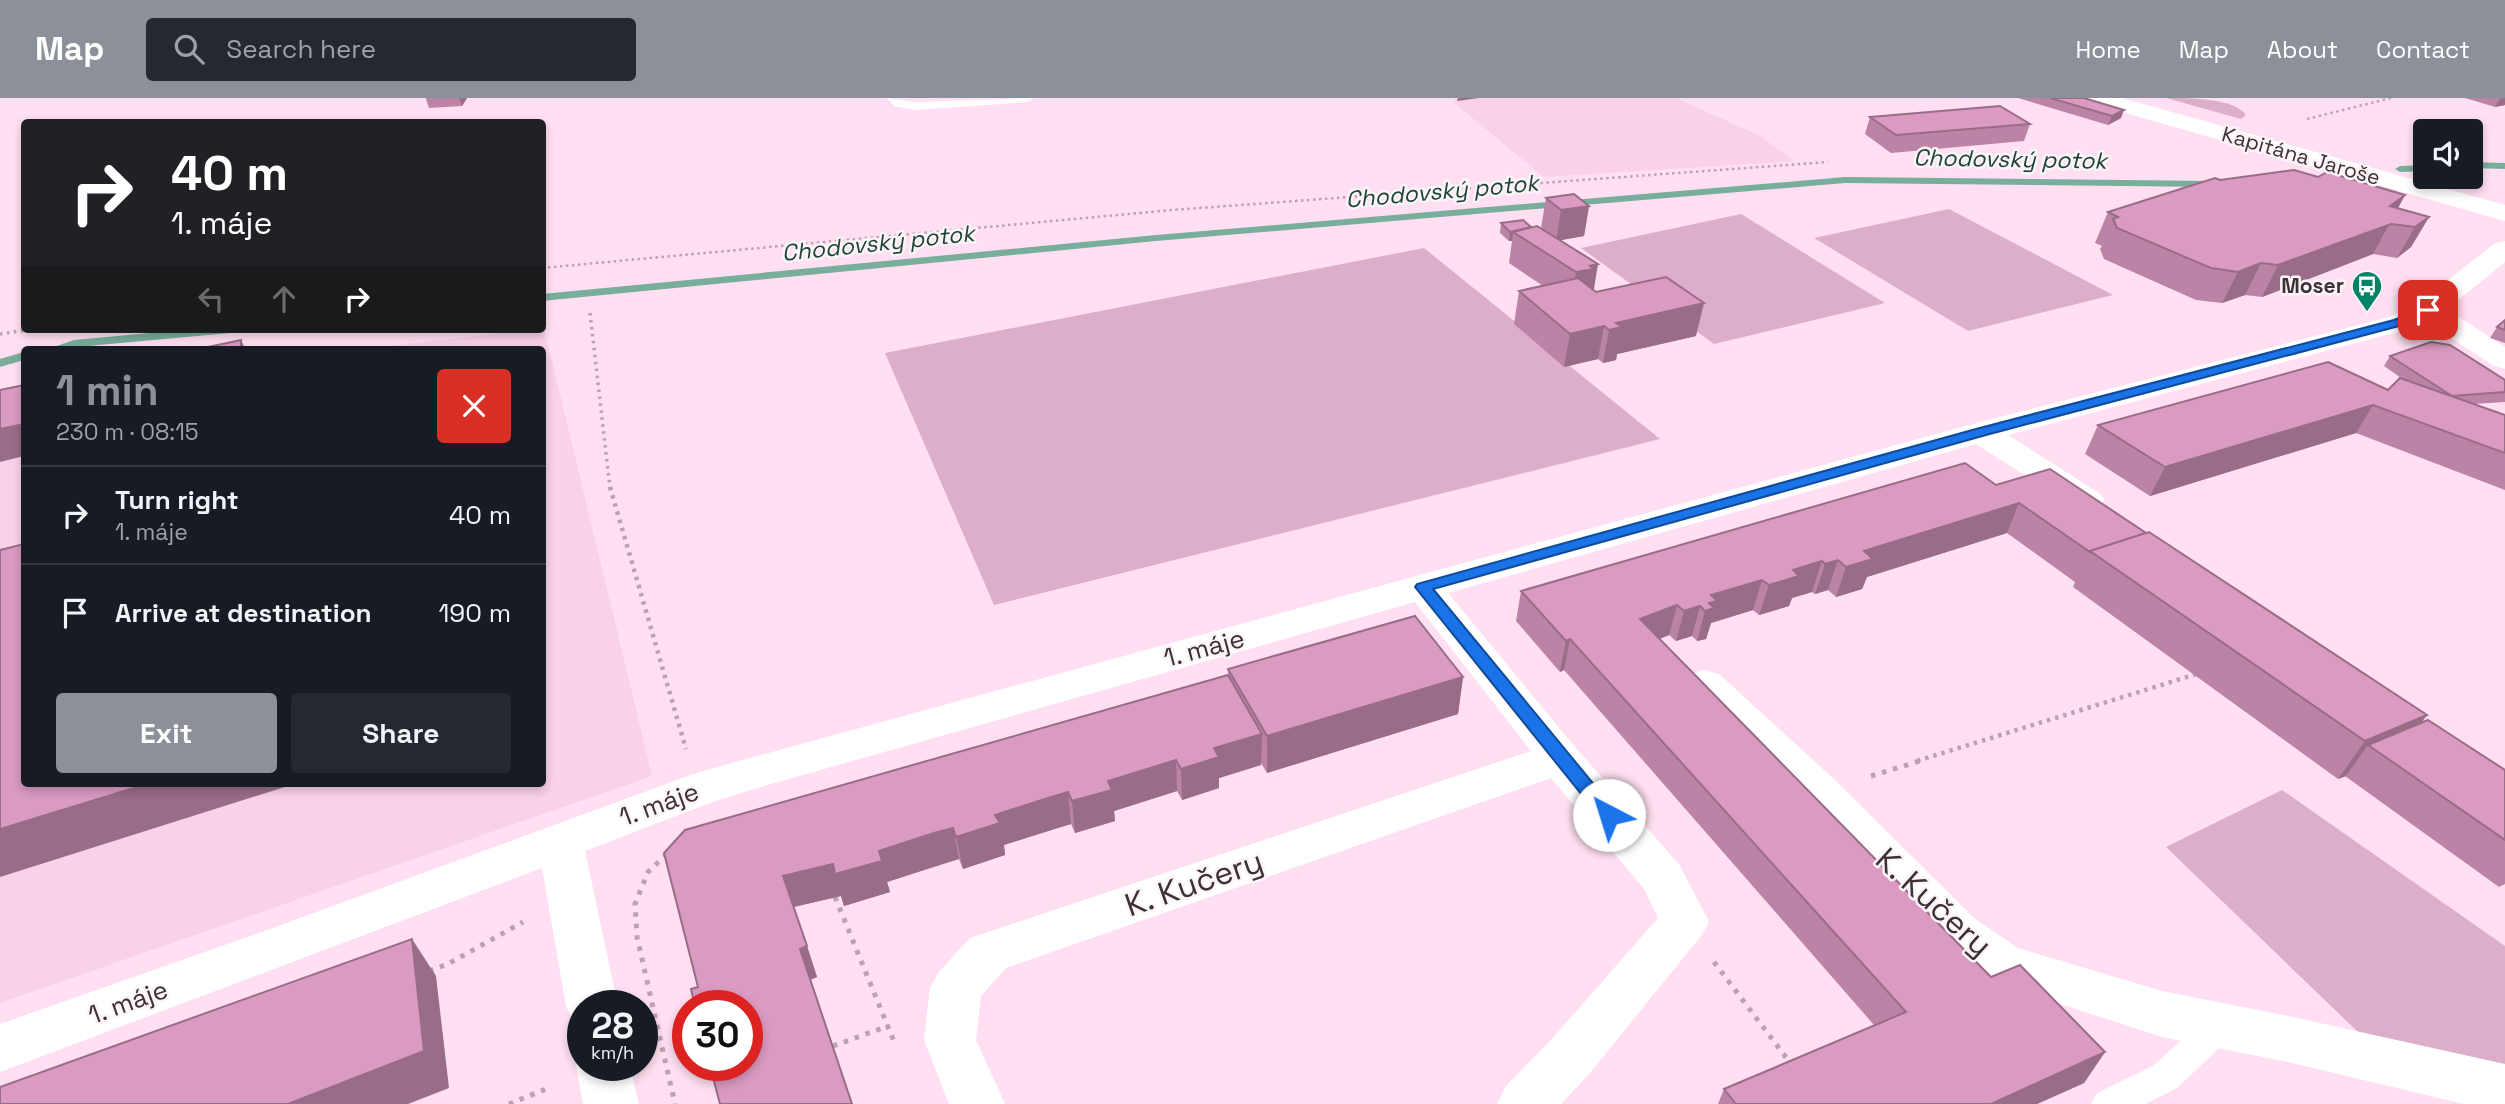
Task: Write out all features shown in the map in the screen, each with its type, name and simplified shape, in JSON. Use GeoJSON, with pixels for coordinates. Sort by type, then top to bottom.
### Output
{"type":"FeatureCollection","features":[{"type":"Feature","properties":{"kind":"street","name":"Kapitána Jaroše"},"geometry":{"type":"LineString","coordinates":[[2105,99],[2505,214]]}},
{"type":"Feature","properties":{"kind":"street","name":"1. máje"},"geometry":{"type":"LineString","coordinates":[[0,1048],[277,948],[699,789],[1981,432],[2399,323],[2428,310],[2505,249]]}},
{"type":"Feature","properties":{"kind":"street"},"geometry":{"type":"LineString","coordinates":[[2428,310],[2505,360]]}},
{"type":"Feature","properties":{"kind":"street"},"geometry":{"type":"LineString","coordinates":[[1981,432],[2118,521]]}},
{"type":"Feature","properties":{"kind":"street"},"geometry":{"type":"LineString","coordinates":[[1423,587],[1560,758],[1662,877],[1684,922],[1572,1056],[1525,1104]]}},
{"type":"Feature","properties":{"kind":"street","name":"K. Kučery"},"geometry":{"type":"LineString","coordinates":[[1704,684],[1819,792],[1958,933],[2002,964],[2162,1014],[2288,1039],[2505,1089]]}},
{"type":"Feature","properties":{"kind":"street","name":"K. Kučery"},"geometry":{"type":"LineString","coordinates":[[977,1104],[950,1040],[956,988],[988,953],[1560,758]]}},
{"type":"Feature","properties":{"kind":"street"},"geometry":{"type":"LineString","coordinates":[[560,841],[589,990]]}},
{"type":"Feature","properties":{"kind":"street"},"geometry":{"type":"LineString","coordinates":[[606,1081],[611,1104]]}},
{"type":"Feature","properties":{"kind":"lane"},"geometry":{"type":"LineString","coordinates":[[894,98],[899,103],[916,106],[1027,98]]}},
{"type":"Feature","properties":{"kind":"lane"},"geometry":{"type":"LineString","coordinates":[[2109,1104],[2165,1077],[2219,1027]]}},
{"type":"Feature","properties":{"kind":"path"},"geometry":{"type":"LineString","coordinates":[[2300,121],[2391,98]]}},
{"type":"Feature","properties":{"kind":"path"},"geometry":{"type":"LineString","coordinates":[[546,268],[1172,210],[1828,162]]}},
{"type":"Feature","properties":{"kind":"path"},"geometry":{"type":"LineString","coordinates":[[590,313],[611,498],[690,760]]}},
{"type":"Feature","properties":{"kind":"path"},"geometry":{"type":"LineString","coordinates":[[0,334],[21,331]]}},
{"type":"Feature","properties":{"kind":"path"},"geometry":{"type":"LineString","coordinates":[[1819,792],[2206,671]]}},
{"type":"Feature","properties":{"kind":"path"},"geometry":{"type":"LineString","coordinates":[[835,897],[898,1052]]}},
{"type":"Feature","properties":{"kind":"path"},"geometry":{"type":"LineString","coordinates":[[424,973],[448,964],[533,916]]}},
{"type":"Feature","properties":{"kind":"path"},"geometry":{"type":"LineString","coordinates":[[1684,922],[1796,1070]]}},
{"type":"Feature","properties":{"kind":"path"},"geometry":{"type":"LineString","coordinates":[[833,1046],[888,1026]]}},
{"type":"Feature","properties":{"kind":"path"},"geometry":{"type":"LineString","coordinates":[[509,1104],[555,1085]]}},
{"type":"Feature","properties":{"kind":"shaded area"},"geometry":{"type":"Polygon","coordinates":[[[1454,98],[1676,98],[1760,136],[1794,161],[1544,177],[1453,102],[1457,101],[1454,98]]]}},
{"type":"Feature","properties":{"kind":"shaded area"},"geometry":{"type":"Polygon","coordinates":[[[2166,98],[2222,102],[2240,109],[2246,115],[2241,119],[2166,98]]]}},
{"type":"Feature","properties":{"kind":"shaded area"},"geometry":{"type":"Polygon","coordinates":[[[1949,209],[2113,295],[1968,331],[1814,238],[1949,209]]]}},
{"type":"Feature","properties":{"kind":"shaded area"},"geometry":{"type":"Polygon","coordinates":[[[1741,214],[1885,303],[1714,344],[1581,248],[1741,214]]]}},
{"type":"Feature","properties":{"kind":"shaded area"},"geometry":{"type":"Polygon","coordinates":[[[1424,248],[1660,439],[994,605],[885,353],[1424,248]]]}},
{"type":"Feature","properties":{"kind":"shaded area"},"geometry":{"type":"Polygon","coordinates":[[[501,333],[545,333],[652,776],[0,1003],[0,401],[21,397],[21,787],[546,787],[546,346],[389,346],[501,333]]]}},
{"type":"Feature","properties":{"kind":"shaded area"},"geometry":{"type":"Polygon","coordinates":[[[2282,790],[2505,946],[2505,1068],[2359,1033],[2166,847],[2282,790]]]}},
{"type":"Feature","properties":{"kind":"building"},"geometry":{"type":"Polygon","coordinates":[[[2050,98],[2084,98],[2124,110],[2112,116],[2050,98]]]}},
{"type":"Feature","properties":{"kind":"building"},"geometry":{"type":"Polygon","coordinates":[[[2000,106],[2030,124],[1896,135],[1870,117],[2000,106]]]}},
{"type":"Feature","properties":{"kind":"building"},"geometry":{"type":"Polygon","coordinates":[[[2294,170],[2318,177],[2327,172],[2405,195],[2390,206],[2429,217],[2415,227],[2391,224],[2278,265],[2261,263],[2238,272],[2211,268],[2117,228],[2113,219],[2118,217],[2108,212],[2215,178],[2220,180],[2294,170]]]}},
{"type":"Feature","properties":{"kind":"building"},"geometry":{"type":"Polygon","coordinates":[[[1574,194],[1589,206],[1561,210],[1546,198],[1574,194]]]}},
{"type":"Feature","properties":{"kind":"building"},"geometry":{"type":"Polygon","coordinates":[[[1523,220],[1531,227],[1510,232],[1501,223],[1523,220]]]}},
{"type":"Feature","properties":{"kind":"building"},"geometry":{"type":"Polygon","coordinates":[[[1537,226],[1598,264],[1590,266],[1594,269],[1576,272],[1513,232],[1537,226]]]}},
{"type":"Feature","properties":{"kind":"building"},"geometry":{"type":"Polygon","coordinates":[[[1666,277],[1704,303],[1616,323],[1622,327],[1609,330],[1604,326],[1570,334],[1519,291],[1578,278],[1596,292],[1666,277]]]}},
{"type":"Feature","properties":{"kind":"building"},"geometry":{"type":"Polygon","coordinates":[[[2505,320],[2505,330],[2497,327],[2505,320]]]}},
{"type":"Feature","properties":{"kind":"building"},"geometry":{"type":"Polygon","coordinates":[[[241,340],[241,346],[213,346],[241,340]]]}},
{"type":"Feature","properties":{"kind":"building"},"geometry":{"type":"Polygon","coordinates":[[[2431,342],[2450,345],[2505,380],[2505,392],[2452,396],[2390,356],[2431,342]]]}},
{"type":"Feature","properties":{"kind":"building"},"geometry":{"type":"Polygon","coordinates":[[[2328,362],[2388,390],[2400,378],[2505,415],[2505,453],[2373,405],[2165,467],[2098,425],[2328,362]]]}},
{"type":"Feature","properties":{"kind":"building"},"geometry":{"type":"Polygon","coordinates":[[[21,386],[21,425],[0,429],[0,390],[21,386]]]}},
{"type":"Feature","properties":{"kind":"building"},"geometry":{"type":"Polygon","coordinates":[[[1965,463],[1996,485],[2050,469],[2146,533],[2090,552],[2019,503],[1864,551],[1873,559],[1846,567],[1838,560],[1825,564],[1822,561],[1793,570],[1799,576],[1769,585],[1762,580],[1711,595],[1717,601],[1709,603],[1714,608],[1705,611],[1700,606],[1684,611],[1677,605],[1640,619],[1991,977],[2020,965],[2105,1052],[1991,1104],[1736,1104],[1724,1089],[1906,1012],[1570,639],[1566,641],[1521,591],[1965,463]]]}},
{"type":"Feature","properties":{"kind":"building"},"geometry":{"type":"Polygon","coordinates":[[[2149,532],[2427,715],[2365,741],[2090,551],[2149,532]]]}},
{"type":"Feature","properties":{"kind":"building"},"geometry":{"type":"Polygon","coordinates":[[[21,545],[21,787],[137,787],[0,829],[0,550],[21,545]]]}},
{"type":"Feature","properties":{"kind":"building"},"geometry":{"type":"Polygon","coordinates":[[[1415,616],[1463,677],[1267,736],[1228,669],[1415,616]]]}},
{"type":"Feature","properties":{"kind":"building"},"geometry":{"type":"Polygon","coordinates":[[[1228,675],[1262,734],[1214,748],[1219,757],[1181,769],[1176,760],[1108,781],[1112,790],[1072,801],[1068,792],[995,815],[1000,823],[956,837],[953,828],[879,851],[882,861],[835,874],[833,864],[783,876],[807,946],[800,949],[852,1104],[720,1104],[714,1081],[763,1081],[763,990],[691,990],[698,987],[664,853],[685,830],[1228,675]]]}},
{"type":"Feature","properties":{"kind":"building"},"geometry":{"type":"Polygon","coordinates":[[[2428,720],[2505,770],[2505,840],[2368,745],[2428,720]]]}},
{"type":"Feature","properties":{"kind":"building"},"geometry":{"type":"Polygon","coordinates":[[[412,939],[424,1051],[288,1104],[0,1104],[0,1087],[412,939]]]}},
{"type":"Feature","properties":{"kind":"waterway","name":"Chodovský potok"},"geometry":{"type":"LineString","coordinates":[[2483,165],[2505,166]]}},
{"type":"Feature","properties":{"kind":"waterway","name":"Chodovský potok"},"geometry":{"type":"LineString","coordinates":[[2400,169],[2413,168]]}},
{"type":"Feature","properties":{"kind":"waterway","name":"Chodovský potok"},"geometry":{"type":"LineString","coordinates":[[546,298],[1156,238],[1845,180],[2215,184]]}},
{"type":"Feature","properties":{"kind":"waterway","name":"Chodovský potok"},"geometry":{"type":"LineString","coordinates":[[66,346],[188,333]]}},
{"type":"Feature","properties":{"kind":"waterway","name":"Chodovský potok"},"geometry":{"type":"LineString","coordinates":[[0,363],[21,357]]}},
{"type":"Feature","properties":{"kind":"place","name":"Moser"},"geometry":{"type":"Point","coordinates":[2367,313]}},
{"type":"Feature","properties":{"kind":"route"},"geometry":{"type":"LineString","coordinates":[[1609,815],[1423,587],[1981,432],[2399,323],[2428,310]]}}]}
